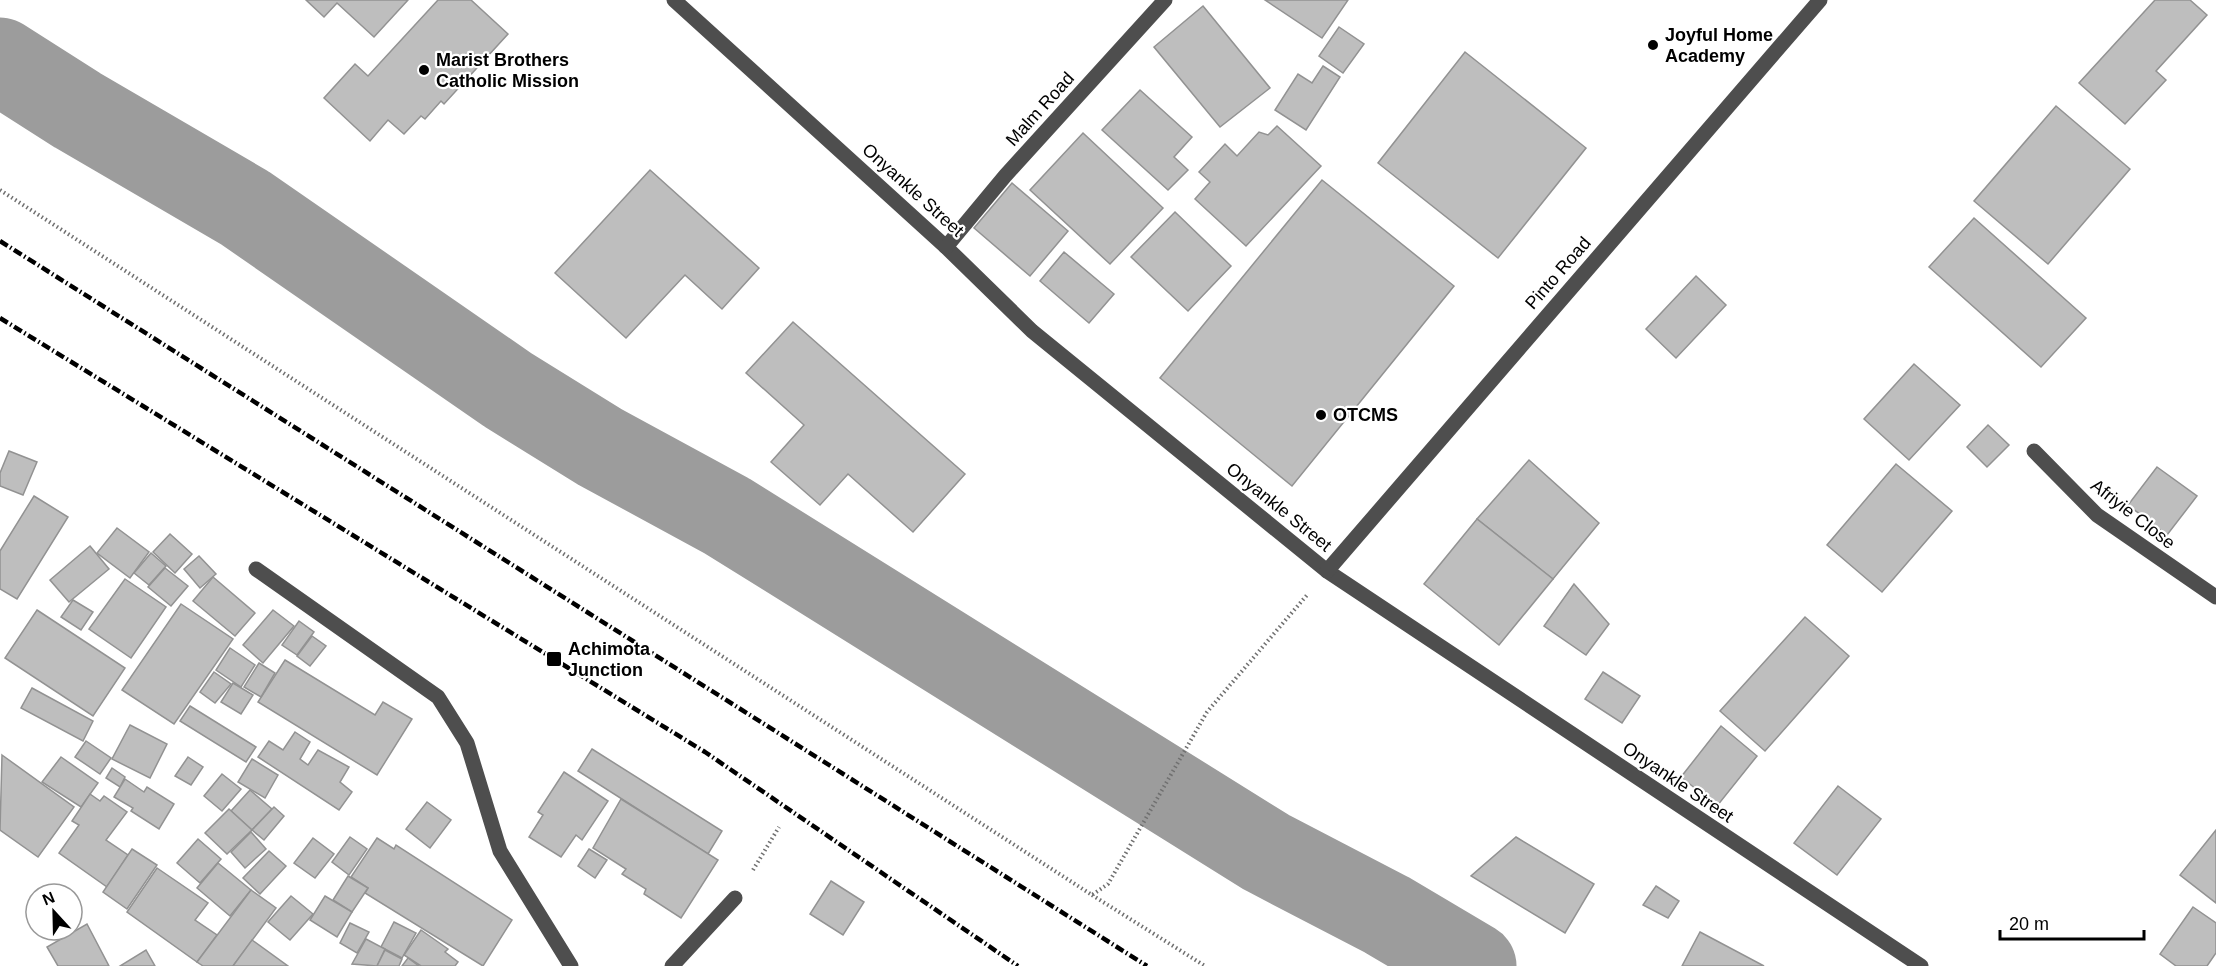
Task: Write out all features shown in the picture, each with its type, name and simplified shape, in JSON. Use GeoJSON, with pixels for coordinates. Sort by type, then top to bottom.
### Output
{"type":"FeatureCollection","features":[{"type":"Feature","properties":{"kind":"street","name":"Onyankle Street"},"geometry":{"type":"LineString","coordinates":[[674,0],[946,247],[1032,331],[1327,571],[1921,966]]}},
{"type":"Feature","properties":{"kind":"street","name":"Malm Road"},"geometry":{"type":"LineString","coordinates":[[946,247],[1005,176],[1165,0]]}},
{"type":"Feature","properties":{"kind":"street","name":"Pinto Road"},"geometry":{"type":"LineString","coordinates":[[1327,571],[1820,0]]}},
{"type":"Feature","properties":{"kind":"street","name":"Afriyie Close"},"geometry":{"type":"LineString","coordinates":[[2034,451],[2097,515],[2216,597]]}},
{"type":"Feature","properties":{"kind":"street"},"geometry":{"type":"LineString","coordinates":[[256,569],[438,697],[467,743],[500,851],[571,966]]}},
{"type":"Feature","properties":{"kind":"street"},"geometry":{"type":"LineString","coordinates":[[672,966],[735,898]]}},
{"type":"Feature","properties":{"kind":"path"},"geometry":{"type":"LineString","coordinates":[[0,190],[1205,966]]}},
{"type":"Feature","properties":{"kind":"path"},"geometry":{"type":"LineString","coordinates":[[1092,895],[1108,884],[1207,712],[1327,571]]}},
{"type":"Feature","properties":{"kind":"path"},"geometry":{"type":"LineString","coordinates":[[735,898],[779,827]]}},
{"type":"Feature","properties":{"kind":"building","name":"Marist Brothers Catholic Mission"},"geometry":{"type":"Polygon","coordinates":[[[306,0],[408,0],[374,37],[337,3],[324,17],[306,0]]]}},
{"type":"Feature","properties":{"kind":"building","name":"Marist Brothers Catholic Mission"},"geometry":{"type":"Polygon","coordinates":[[[438,0],[471,0],[508,34],[444,104],[441,101],[425,119],[421,116],[404,134],[388,120],[370,141],[324,98],[355,64],[368,76],[438,0]]]}},
{"type":"Feature","properties":{"kind":"building"},"geometry":{"type":"Polygon","coordinates":[[[1265,0],[1348,0],[1322,38],[1265,0]]]}},
{"type":"Feature","properties":{"kind":"building"},"geometry":{"type":"Polygon","coordinates":[[[2155,0],[2190,0],[2207,15],[2156,71],[2166,80],[2125,124],[2079,83],[2155,0]]]}},
{"type":"Feature","properties":{"kind":"building"},"geometry":{"type":"Polygon","coordinates":[[[1203,6],[1270,88],[1220,127],[1154,47],[1203,6]]]}},
{"type":"Feature","properties":{"kind":"building"},"geometry":{"type":"Polygon","coordinates":[[[1339,27],[1364,44],[1343,73],[1319,56],[1339,27]]]}},
{"type":"Feature","properties":{"kind":"building"},"geometry":{"type":"Polygon","coordinates":[[[1465,52],[1586,148],[1498,258],[1378,163],[1465,52]]]}},
{"type":"Feature","properties":{"kind":"building"},"geometry":{"type":"Polygon","coordinates":[[[1323,66],[1340,77],[1306,130],[1275,110],[1298,74],[1312,83],[1323,66]]]}},
{"type":"Feature","properties":{"kind":"building"},"geometry":{"type":"Polygon","coordinates":[[[1140,90],[1192,137],[1174,157],[1188,170],[1168,190],[1102,130],[1140,90]]]}},
{"type":"Feature","properties":{"kind":"building"},"geometry":{"type":"Polygon","coordinates":[[[2056,106],[2130,169],[2048,264],[1974,201],[2056,106]]]}},
{"type":"Feature","properties":{"kind":"building"},"geometry":{"type":"Polygon","coordinates":[[[1277,126],[1321,166],[1246,246],[1195,199],[1210,182],[1199,172],[1225,144],[1237,156],[1259,132],[1268,135],[1277,126]]]}},
{"type":"Feature","properties":{"kind":"building"},"geometry":{"type":"Polygon","coordinates":[[[1083,133],[1163,208],[1110,264],[1030,190],[1083,133]]]}},
{"type":"Feature","properties":{"kind":"building"},"geometry":{"type":"Polygon","coordinates":[[[650,170],[759,268],[722,309],[685,275],[626,338],[555,273],[650,170]]]}},
{"type":"Feature","properties":{"kind":"building"},"geometry":{"type":"Polygon","coordinates":[[[1322,180],[1454,286],[1292,486],[1160,378],[1322,180]]]}},
{"type":"Feature","properties":{"kind":"building"},"geometry":{"type":"Polygon","coordinates":[[[1012,183],[1068,231],[1030,276],[974,228],[1012,183]]]}},
{"type":"Feature","properties":{"kind":"building"},"geometry":{"type":"Polygon","coordinates":[[[1175,212],[1231,266],[1188,311],[1131,257],[1175,212]]]}},
{"type":"Feature","properties":{"kind":"building"},"geometry":{"type":"Polygon","coordinates":[[[1974,218],[2086,318],[2041,367],[1929,267],[1974,218]]]}},
{"type":"Feature","properties":{"kind":"building"},"geometry":{"type":"Polygon","coordinates":[[[1064,252],[1114,294],[1089,323],[1040,281],[1064,252]]]}},
{"type":"Feature","properties":{"kind":"building"},"geometry":{"type":"Polygon","coordinates":[[[1696,276],[1726,305],[1676,358],[1646,329],[1696,276]]]}},
{"type":"Feature","properties":{"kind":"building"},"geometry":{"type":"Polygon","coordinates":[[[793,322],[965,474],[913,532],[848,474],[820,505],[771,462],[804,425],[746,373],[793,322]]]}},
{"type":"Feature","properties":{"kind":"building"},"geometry":{"type":"Polygon","coordinates":[[[1914,364],[1960,405],[1909,460],[1864,419],[1914,364]]]}},
{"type":"Feature","properties":{"kind":"building"},"geometry":{"type":"Polygon","coordinates":[[[1988,425],[2009,445],[1987,467],[1967,447],[1988,425]]]}},
{"type":"Feature","properties":{"kind":"building"},"geometry":{"type":"Polygon","coordinates":[[[9,451],[37,462],[23,495],[0,486],[0,473],[9,451]]]}},
{"type":"Feature","properties":{"kind":"building"},"geometry":{"type":"Polygon","coordinates":[[[1529,460],[1599,523],[1553,579],[1477,519],[1529,460]]]}},
{"type":"Feature","properties":{"kind":"building"},"geometry":{"type":"Polygon","coordinates":[[[1896,464],[1952,511],[1882,592],[1827,545],[1896,464]]]}},
{"type":"Feature","properties":{"kind":"building"},"geometry":{"type":"Polygon","coordinates":[[[2157,467],[2197,496],[2167,535],[2128,505],[2157,467]]]}},
{"type":"Feature","properties":{"kind":"building"},"geometry":{"type":"Polygon","coordinates":[[[34,496],[68,517],[17,599],[0,589],[0,551],[34,496]]]}},
{"type":"Feature","properties":{"kind":"building"},"geometry":{"type":"Polygon","coordinates":[[[1477,519],[1553,579],[1499,645],[1424,584],[1477,519]]]}},
{"type":"Feature","properties":{"kind":"building"},"geometry":{"type":"Polygon","coordinates":[[[117,528],[149,552],[130,578],[97,553],[117,528]]]}},
{"type":"Feature","properties":{"kind":"building"},"geometry":{"type":"Polygon","coordinates":[[[170,534],[192,554],[175,573],[153,552],[170,534]]]}},
{"type":"Feature","properties":{"kind":"building"},"geometry":{"type":"Polygon","coordinates":[[[90,546],[109,569],[69,602],[50,580],[90,546]]]}},
{"type":"Feature","properties":{"kind":"building"},"geometry":{"type":"Polygon","coordinates":[[[151,553],[166,566],[149,585],[134,573],[151,553]]]}},
{"type":"Feature","properties":{"kind":"building"},"geometry":{"type":"Polygon","coordinates":[[[199,556],[216,574],[200,588],[184,569],[199,556]]]}},
{"type":"Feature","properties":{"kind":"building"},"geometry":{"type":"Polygon","coordinates":[[[165,568],[188,586],[171,606],[148,587],[165,568]]]}},
{"type":"Feature","properties":{"kind":"building"},"geometry":{"type":"Polygon","coordinates":[[[213,577],[255,613],[235,636],[193,601],[213,577]]]}},
{"type":"Feature","properties":{"kind":"building"},"geometry":{"type":"Polygon","coordinates":[[[125,579],[166,607],[131,658],[89,629],[125,579]]]}},
{"type":"Feature","properties":{"kind":"building"},"geometry":{"type":"Polygon","coordinates":[[[1574,584],[1609,624],[1586,655],[1544,626],[1574,584]]]}},
{"type":"Feature","properties":{"kind":"building"},"geometry":{"type":"Polygon","coordinates":[[[73,600],[93,612],[81,630],[61,617],[73,600]]]}},
{"type":"Feature","properties":{"kind":"building"},"geometry":{"type":"Polygon","coordinates":[[[181,604],[233,639],[174,724],[122,690],[181,604]]]}},
{"type":"Feature","properties":{"kind":"building"},"geometry":{"type":"Polygon","coordinates":[[[37,610],[125,668],[93,716],[5,658],[37,610]]]}},
{"type":"Feature","properties":{"kind":"building"},"geometry":{"type":"Polygon","coordinates":[[[273,610],[294,626],[263,663],[243,645],[273,610]]]}},
{"type":"Feature","properties":{"kind":"building"},"geometry":{"type":"Polygon","coordinates":[[[1805,617],[1849,656],[1765,751],[1720,711],[1805,617]]]}},
{"type":"Feature","properties":{"kind":"building"},"geometry":{"type":"Polygon","coordinates":[[[299,621],[314,632],[297,655],[282,645],[299,621]]]}},
{"type":"Feature","properties":{"kind":"building"},"geometry":{"type":"Polygon","coordinates":[[[312,636],[326,646],[310,666],[297,656],[312,636]]]}},
{"type":"Feature","properties":{"kind":"building"},"geometry":{"type":"Polygon","coordinates":[[[230,648],[255,665],[241,687],[216,670],[230,648]]]}},
{"type":"Feature","properties":{"kind":"building"},"geometry":{"type":"Polygon","coordinates":[[[285,660],[375,715],[383,702],[412,719],[377,775],[258,702],[285,660]]]}},
{"type":"Feature","properties":{"kind":"building"},"geometry":{"type":"Polygon","coordinates":[[[259,663],[275,673],[261,697],[244,687],[259,663]]]}},
{"type":"Feature","properties":{"kind":"building"},"geometry":{"type":"Polygon","coordinates":[[[214,672],[231,684],[215,703],[200,692],[214,672]]]}},
{"type":"Feature","properties":{"kind":"building"},"geometry":{"type":"Polygon","coordinates":[[[1603,672],[1640,696],[1622,723],[1585,699],[1603,672]]]}},
{"type":"Feature","properties":{"kind":"building"},"geometry":{"type":"Polygon","coordinates":[[[233,683],[253,695],[241,714],[221,702],[233,683]]]}},
{"type":"Feature","properties":{"kind":"building"},"geometry":{"type":"Polygon","coordinates":[[[32,688],[93,721],[83,741],[21,708],[32,688]]]}},
{"type":"Feature","properties":{"kind":"building"},"geometry":{"type":"Polygon","coordinates":[[[190,706],[256,747],[246,762],[180,721],[190,706]]]}},
{"type":"Feature","properties":{"kind":"building"},"geometry":{"type":"Polygon","coordinates":[[[130,725],[167,744],[150,778],[112,759],[130,725]]]}},
{"type":"Feature","properties":{"kind":"building"},"geometry":{"type":"Polygon","coordinates":[[[1721,726],[1757,756],[1717,806],[1681,777],[1721,726]]]}},
{"type":"Feature","properties":{"kind":"building"},"geometry":{"type":"Polygon","coordinates":[[[295,732],[310,742],[300,759],[308,765],[318,750],[349,767],[340,782],[352,792],[339,810],[258,757],[269,741],[283,750],[295,732]]]}},
{"type":"Feature","properties":{"kind":"building"},"geometry":{"type":"Polygon","coordinates":[[[86,741],[111,758],[100,774],[75,757],[86,741]]]}},
{"type":"Feature","properties":{"kind":"building"},"geometry":{"type":"Polygon","coordinates":[[[592,749],[722,831],[708,854],[578,771],[592,749]]]}},
{"type":"Feature","properties":{"kind":"building"},"geometry":{"type":"Polygon","coordinates":[[[2,755],[74,807],[38,857],[0,830],[2,755]]]}},
{"type":"Feature","properties":{"kind":"building"},"geometry":{"type":"Polygon","coordinates":[[[61,757],[98,783],[81,807],[42,782],[61,757]]]}},
{"type":"Feature","properties":{"kind":"building"},"geometry":{"type":"Polygon","coordinates":[[[188,757],[203,767],[191,785],[175,776],[188,757]]]}},
{"type":"Feature","properties":{"kind":"building"},"geometry":{"type":"Polygon","coordinates":[[[252,759],[278,775],[265,798],[238,782],[252,759]]]}},
{"type":"Feature","properties":{"kind":"building"},"geometry":{"type":"Polygon","coordinates":[[[112,768],[125,777],[120,787],[106,778],[112,768]]]}},
{"type":"Feature","properties":{"kind":"building"},"geometry":{"type":"Polygon","coordinates":[[[564,772],[608,801],[582,840],[576,835],[561,857],[529,837],[543,815],[538,812],[564,772]]]}},
{"type":"Feature","properties":{"kind":"building"},"geometry":{"type":"Polygon","coordinates":[[[222,774],[241,789],[222,811],[204,796],[222,774]]]}},
{"type":"Feature","properties":{"kind":"building"},"geometry":{"type":"Polygon","coordinates":[[[125,779],[144,792],[147,787],[174,804],[159,829],[131,811],[133,808],[114,797],[125,779]]]}},
{"type":"Feature","properties":{"kind":"building"},"geometry":{"type":"Polygon","coordinates":[[[1838,786],[1881,819],[1837,875],[1794,843],[1838,786]]]}},
{"type":"Feature","properties":{"kind":"building"},"geometry":{"type":"Polygon","coordinates":[[[250,790],[272,809],[252,830],[231,811],[250,790]]]}},
{"type":"Feature","properties":{"kind":"building"},"geometry":{"type":"Polygon","coordinates":[[[90,794],[100,801],[104,796],[127,812],[106,840],[128,855],[107,887],[59,853],[79,825],[72,821],[90,794]]]}},
{"type":"Feature","properties":{"kind":"building"},"geometry":{"type":"Polygon","coordinates":[[[621,799],[718,860],[681,918],[644,894],[646,889],[622,874],[626,869],[593,848],[621,799]]]}},
{"type":"Feature","properties":{"kind":"building"},"geometry":{"type":"Polygon","coordinates":[[[427,802],[451,820],[430,848],[406,829],[427,802]]]}},
{"type":"Feature","properties":{"kind":"building"},"geometry":{"type":"Polygon","coordinates":[[[274,807],[284,816],[264,840],[252,830],[274,807]]]}},
{"type":"Feature","properties":{"kind":"building"},"geometry":{"type":"Polygon","coordinates":[[[229,809],[252,830],[227,854],[205,833],[229,809]]]}},
{"type":"Feature","properties":{"kind":"building"},"geometry":{"type":"Polygon","coordinates":[[[2216,830],[2216,903],[2180,875],[2216,830]]]}},
{"type":"Feature","properties":{"kind":"building"},"geometry":{"type":"Polygon","coordinates":[[[251,832],[266,849],[245,868],[231,852],[251,832]]]}},
{"type":"Feature","properties":{"kind":"building"},"geometry":{"type":"Polygon","coordinates":[[[350,837],[367,849],[349,875],[332,862],[350,837]]]}},
{"type":"Feature","properties":{"kind":"building"},"geometry":{"type":"Polygon","coordinates":[[[1516,837],[1594,884],[1565,933],[1471,876],[1516,837]]]}},
{"type":"Feature","properties":{"kind":"building"},"geometry":{"type":"Polygon","coordinates":[[[313,838],[334,854],[315,878],[294,863],[313,838]]]}},
{"type":"Feature","properties":{"kind":"building"},"geometry":{"type":"Polygon","coordinates":[[[377,838],[394,849],[396,845],[512,920],[483,966],[365,893],[368,888],[351,877],[377,838]]]}},
{"type":"Feature","properties":{"kind":"building"},"geometry":{"type":"Polygon","coordinates":[[[198,839],[221,859],[200,883],[177,863],[198,839]]]}},
{"type":"Feature","properties":{"kind":"building"},"geometry":{"type":"Polygon","coordinates":[[[132,849],[157,865],[127,909],[103,892],[132,849]]]}},
{"type":"Feature","properties":{"kind":"building"},"geometry":{"type":"Polygon","coordinates":[[[589,849],[607,860],[595,878],[578,866],[589,849]]]}},
{"type":"Feature","properties":{"kind":"building"},"geometry":{"type":"Polygon","coordinates":[[[269,851],[286,866],[260,894],[243,878],[269,851]]]}},
{"type":"Feature","properties":{"kind":"building"},"geometry":{"type":"Polygon","coordinates":[[[218,863],[251,890],[230,916],[197,888],[218,863]]]}},
{"type":"Feature","properties":{"kind":"building"},"geometry":{"type":"Polygon","coordinates":[[[157,868],[208,903],[195,920],[217,935],[197,962],[127,912],[157,868]]]}},
{"type":"Feature","properties":{"kind":"building"},"geometry":{"type":"Polygon","coordinates":[[[348,876],[368,888],[352,912],[333,900],[348,876]]]}},
{"type":"Feature","properties":{"kind":"building"},"geometry":{"type":"Polygon","coordinates":[[[831,881],[864,902],[843,935],[810,914],[831,881]]]}},
{"type":"Feature","properties":{"kind":"building"},"geometry":{"type":"Polygon","coordinates":[[[1656,886],[1679,901],[1668,918],[1643,905],[1656,886]]]}},
{"type":"Feature","properties":{"kind":"building"},"geometry":{"type":"Polygon","coordinates":[[[251,890],[276,908],[233,966],[203,966],[197,962],[251,890]]]}},
{"type":"Feature","properties":{"kind":"building"},"geometry":{"type":"Polygon","coordinates":[[[291,896],[313,914],[290,940],[268,922],[291,896]]]}},
{"type":"Feature","properties":{"kind":"building"},"geometry":{"type":"Polygon","coordinates":[[[325,896],[352,912],[337,937],[310,920],[325,896]]]}},
{"type":"Feature","properties":{"kind":"building"},"geometry":{"type":"Polygon","coordinates":[[[2193,907],[2216,923],[2216,953],[2207,966],[2176,966],[2160,954],[2193,907]]]}},
{"type":"Feature","properties":{"kind":"building"},"geometry":{"type":"Polygon","coordinates":[[[394,922],[416,933],[402,958],[381,947],[394,922]]]}},
{"type":"Feature","properties":{"kind":"building"},"geometry":{"type":"Polygon","coordinates":[[[350,923],[369,932],[357,953],[340,943],[350,923]]]}},
{"type":"Feature","properties":{"kind":"building"},"geometry":{"type":"Polygon","coordinates":[[[87,924],[109,966],[58,966],[47,947],[56,942],[84,942],[84,926],[87,924]]]}},
{"type":"Feature","properties":{"kind":"building"},"geometry":{"type":"Polygon","coordinates":[[[421,930],[448,949],[445,952],[458,962],[455,966],[421,966],[404,955],[421,930]]]}},
{"type":"Feature","properties":{"kind":"building"},"geometry":{"type":"Polygon","coordinates":[[[1700,932],[1764,966],[1682,966],[1700,932]]]}},
{"type":"Feature","properties":{"kind":"building"},"geometry":{"type":"Polygon","coordinates":[[[366,939],[385,949],[377,966],[352,964],[366,939]]]}},
{"type":"Feature","properties":{"kind":"building"},"geometry":{"type":"Polygon","coordinates":[[[252,940],[288,966],[233,966],[252,940]]]}},
{"type":"Feature","properties":{"kind":"building"},"geometry":{"type":"Polygon","coordinates":[[[146,950],[155,966],[120,966],[146,950]]]}},
{"type":"Feature","properties":{"kind":"building"},"geometry":{"type":"Polygon","coordinates":[[[385,950],[402,959],[399,966],[377,966],[385,950]]]}},
{"type":"Feature","properties":{"kind":"building"},"geometry":{"type":"Polygon","coordinates":[[[408,958],[419,966],[402,966],[408,958]]]}},
{"type":"Feature","properties":{"kind":"waterway"},"geometry":{"type":"LineString","coordinates":[[0,61],[77,110],[245,208],[508,390],[600,447],[727,516],[1266,852],[1387,915],[1473,966]]}},
{"type":"Feature","properties":{"kind":"railway"},"geometry":{"type":"LineString","coordinates":[[0,241],[1147,966]]}},
{"type":"Feature","properties":{"kind":"railway"},"geometry":{"type":"LineString","coordinates":[[0,318],[705,752],[1018,966]]}},
{"type":"Feature","properties":{"kind":"place","name":"Joyful Home Academy"},"geometry":{"type":"Point","coordinates":[1653,45]}},
{"type":"Feature","properties":{"kind":"place","name":"Marist Brothers Catholic Mission"},"geometry":{"type":"Point","coordinates":[424,70]}},
{"type":"Feature","properties":{"kind":"place","name":"OTCMS"},"geometry":{"type":"Point","coordinates":[1321,415]}},
{"type":"Feature","properties":{"kind":"place","name":"Achimota Junction"},"geometry":{"type":"Point","coordinates":[554,659]}}]}
